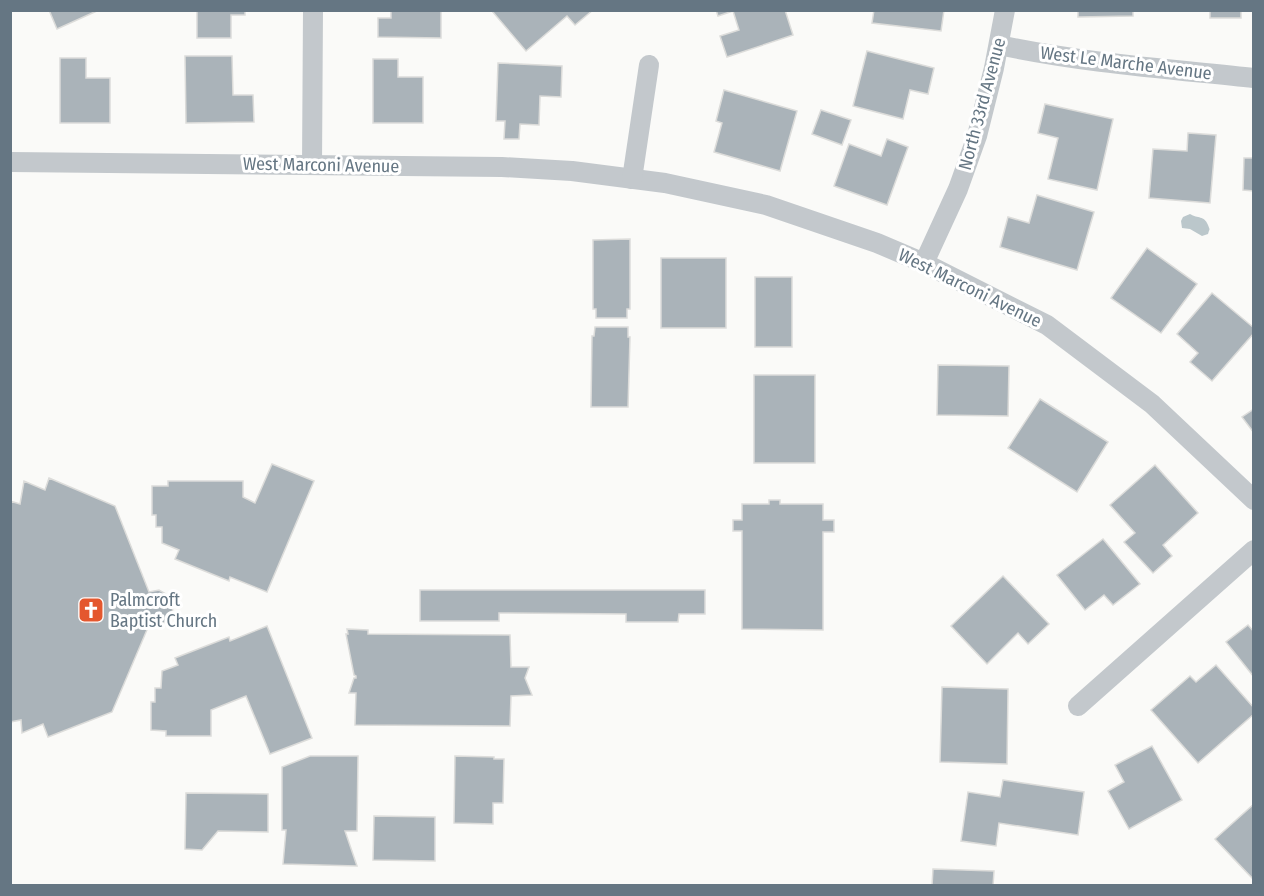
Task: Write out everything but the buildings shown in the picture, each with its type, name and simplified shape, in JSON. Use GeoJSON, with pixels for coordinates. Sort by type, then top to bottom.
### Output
{"type":"FeatureCollection","features":[{"type":"Feature","properties":{"kind":"street"},"geometry":{"type":"LineString","coordinates":[[312,165],[313,10]]}},
{"type":"Feature","properties":{"kind":"street","name":"North 33rd Avenue"},"geometry":{"type":"LineString","coordinates":[[924,262],[958,189],[977,136],[1005,10]]}},
{"type":"Feature","properties":{"kind":"street","name":"West Le Marche Avenue"},"geometry":{"type":"LineString","coordinates":[[999,45],[1110,63],[1254,78]]}},
{"type":"Feature","properties":{"kind":"street"},"geometry":{"type":"LineString","coordinates":[[632,179],[649,64]]}},
{"type":"Feature","properties":{"kind":"street","name":"West Marconi Avenue"},"geometry":{"type":"LineString","coordinates":[[10,162],[502,167],[572,171],[665,183],[766,205],[877,243],[924,262],[1047,325],[1152,404],[1254,500]]}},
{"type":"Feature","properties":{"kind":"street"},"geometry":{"type":"LineString","coordinates":[[1078,706],[1254,550]]}},
{"type":"Feature","properties":{"kind":"shaded area"},"geometry":{"type":"Polygon","coordinates":[[[1190,214],[1205,220],[1209,229],[1208,234],[1202,236],[1190,229],[1182,228],[1183,217],[1190,214]]]}},
{"type":"Feature","properties":{"kind":"place","name":"Palmcroft Baptist Church"},"geometry":{"type":"Point","coordinates":[91,610]}}]}
